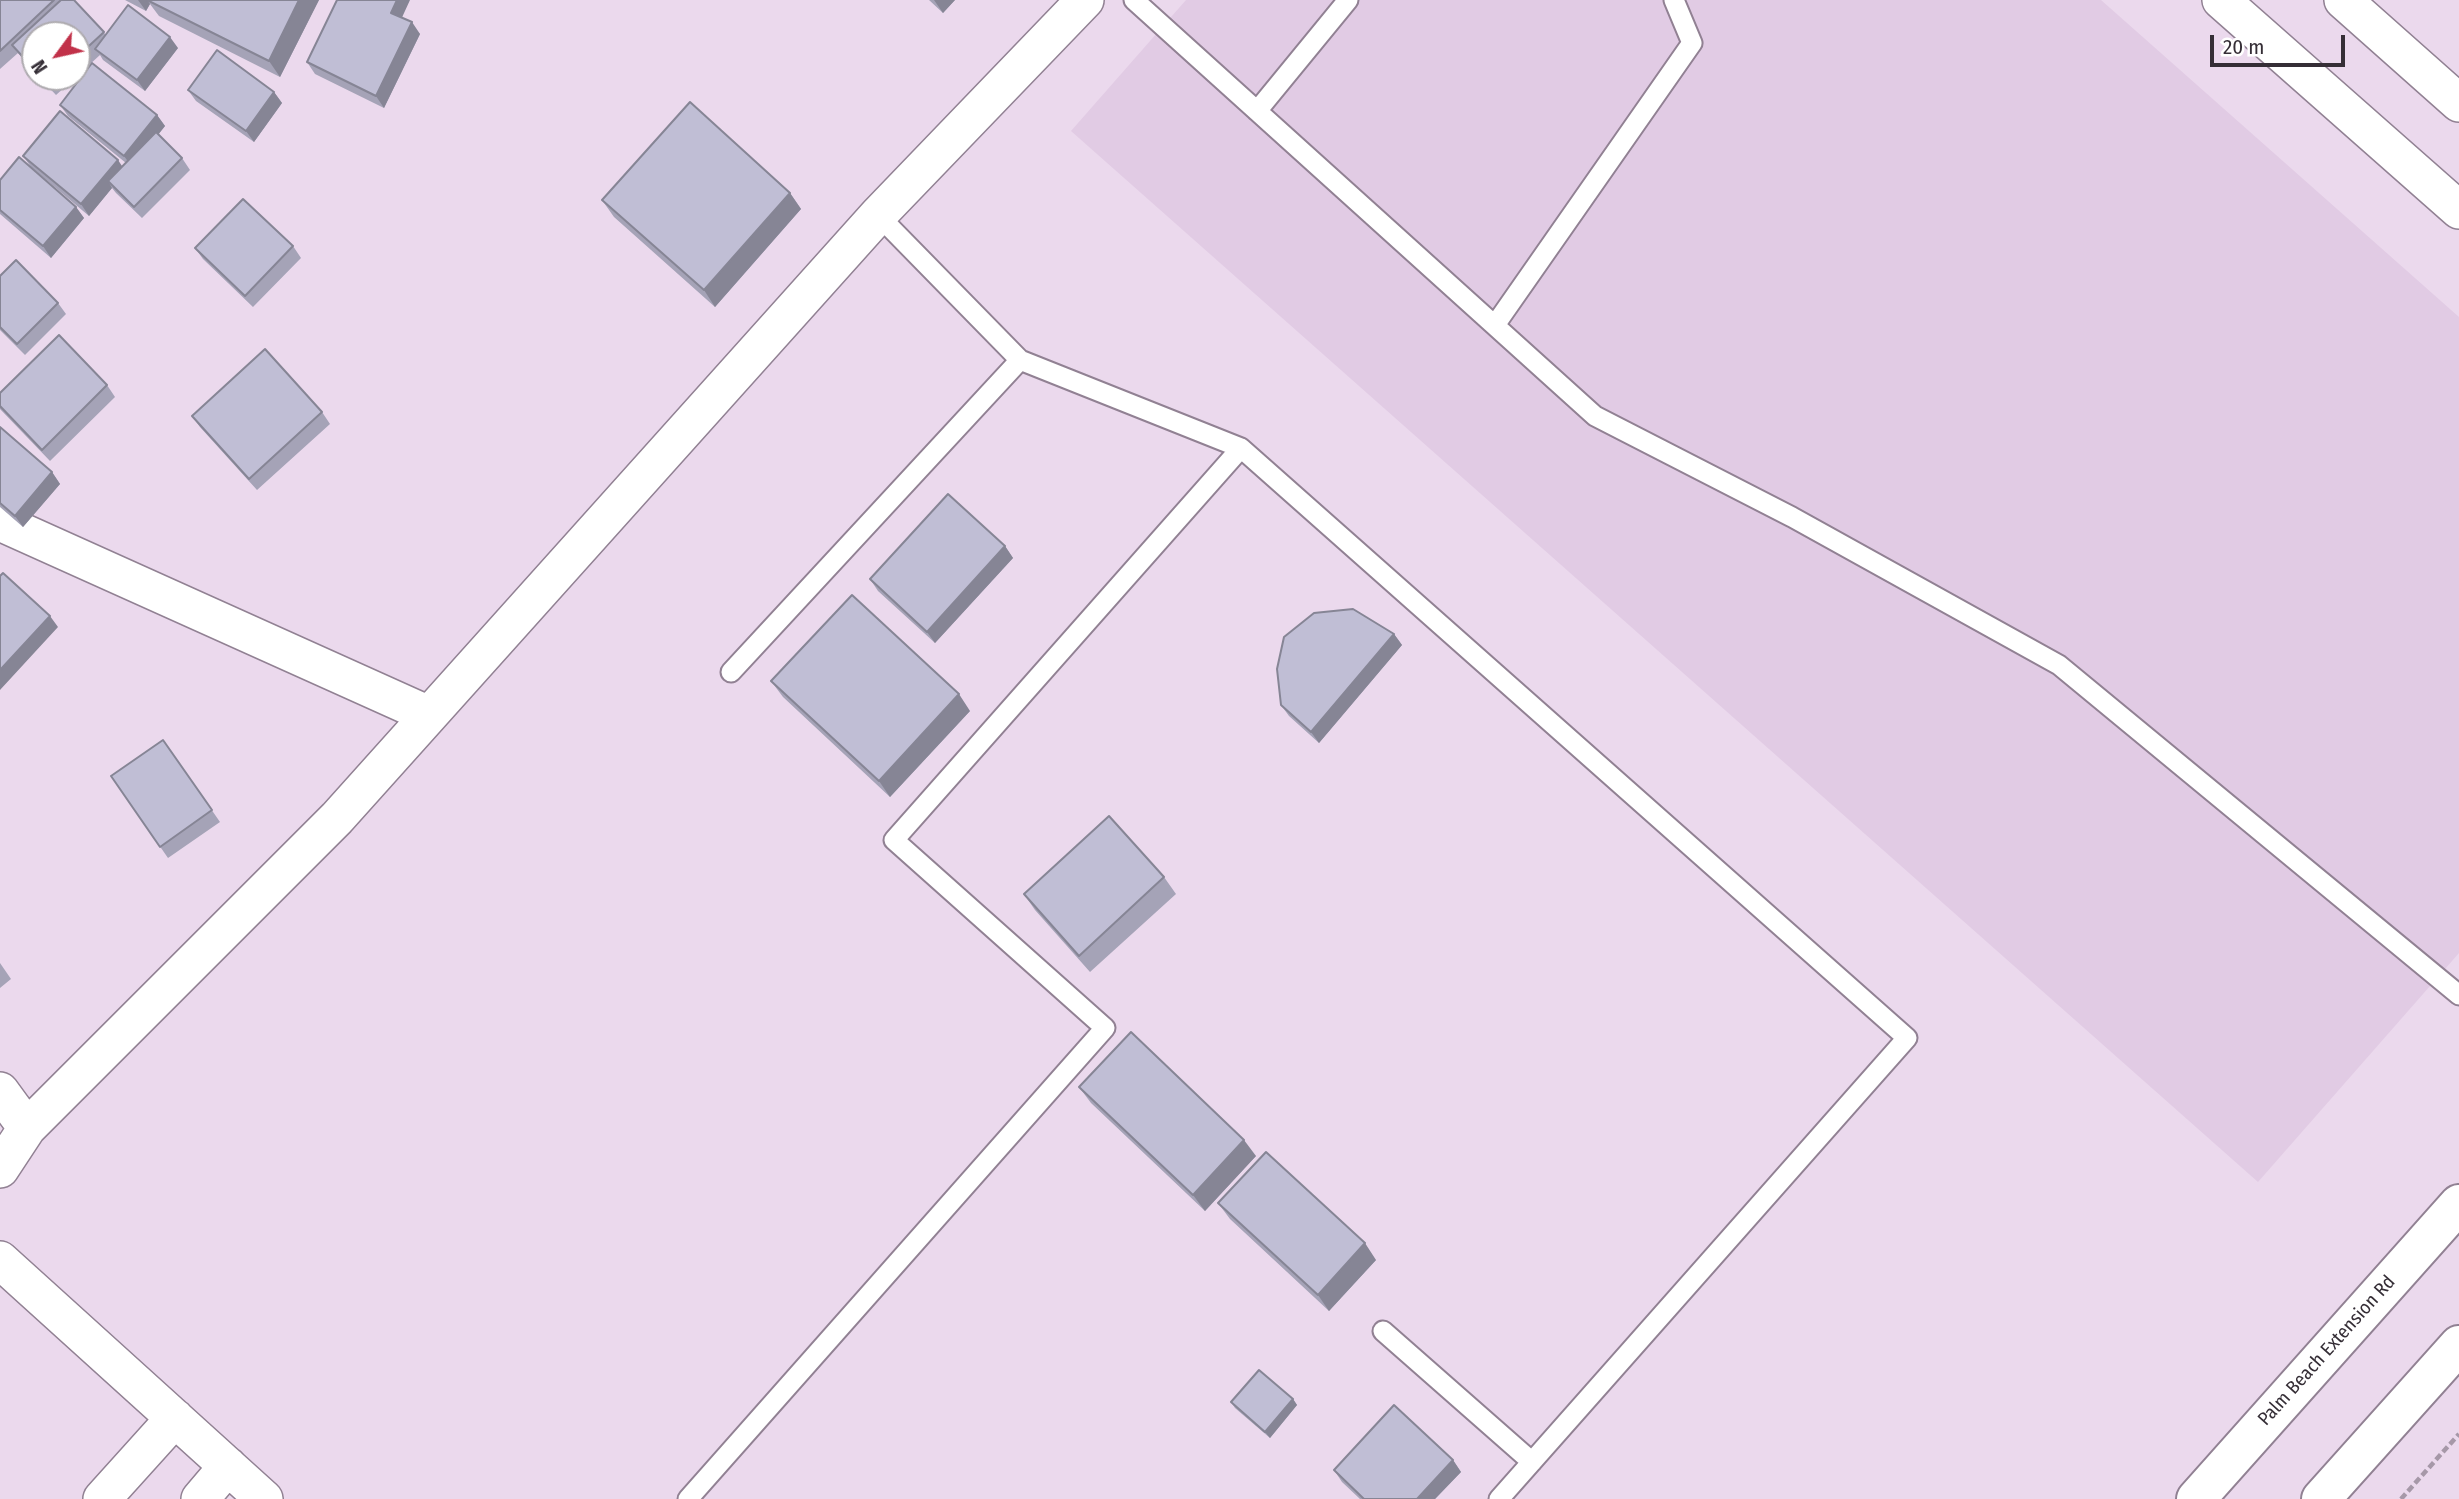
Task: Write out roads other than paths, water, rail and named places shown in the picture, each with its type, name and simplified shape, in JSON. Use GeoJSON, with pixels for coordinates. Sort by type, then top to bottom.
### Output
{"type":"FeatureCollection","features":[{"type":"Feature","properties":{"kind":"street"},"geometry":{"type":"LineString","coordinates":[[0,1169],[27,1128],[337,818],[878,215],[1085,0]]}},
{"type":"Feature","properties":{"kind":"street"},"geometry":{"type":"LineString","coordinates":[[2221,0],[2459,210]]}},
{"type":"Feature","properties":{"kind":"street"},"geometry":{"type":"LineString","coordinates":[[2343,0],[2459,103]]}},
{"type":"Feature","properties":{"kind":"street"},"geometry":{"type":"LineString","coordinates":[[0,522],[429,715]]}},
{"type":"Feature","properties":{"kind":"street"},"geometry":{"type":"LineString","coordinates":[[0,1091],[27,1128]]}},
{"type":"Feature","properties":{"kind":"street","name":"Palm Beach Extension Rd"},"geometry":{"type":"LineString","coordinates":[[2196,1499],[2459,1204]]}},
{"type":"Feature","properties":{"kind":"street"},"geometry":{"type":"LineString","coordinates":[[0,1260],[264,1499]]}},
{"type":"Feature","properties":{"kind":"street"},"geometry":{"type":"LineString","coordinates":[[2321,1499],[2459,1345]]}},
{"type":"Feature","properties":{"kind":"street"},"geometry":{"type":"LineString","coordinates":[[102,1499],[175,1418]]}},
{"type":"Feature","properties":{"kind":"street"},"geometry":{"type":"LineString","coordinates":[[200,1499],[228,1466]]}},
{"type":"Feature","properties":{"kind":"lane"},"geometry":{"type":"LineString","coordinates":[[1134,0],[1595,416],[1792,517],[2059,665],[2459,995]]}},
{"type":"Feature","properties":{"kind":"lane"},"geometry":{"type":"LineString","coordinates":[[1258,111],[1348,0]]}},
{"type":"Feature","properties":{"kind":"lane"},"geometry":{"type":"LineString","coordinates":[[1495,325],[1692,43],[1674,0]]}},
{"type":"Feature","properties":{"kind":"lane"},"geometry":{"type":"LineString","coordinates":[[878,215],[1020,360],[1241,448],[1907,1038],[1499,1499]]}},
{"type":"Feature","properties":{"kind":"lane"},"geometry":{"type":"LineString","coordinates":[[731,672],[1020,360]]}},
{"type":"Feature","properties":{"kind":"lane"},"geometry":{"type":"LineString","coordinates":[[688,1499],[1105,1028],[894,840],[1241,448]]}},
{"type":"Feature","properties":{"kind":"lane"},"geometry":{"type":"LineString","coordinates":[[1384,1331],[1532,1462]]}}]}
